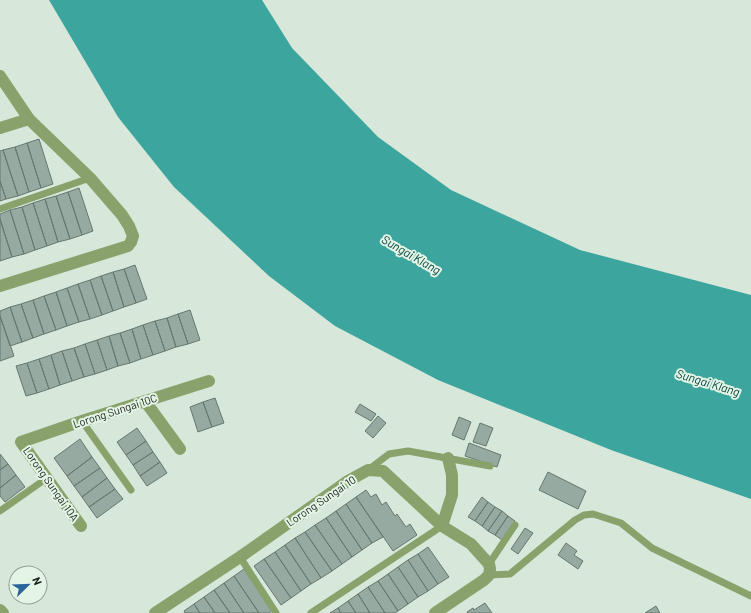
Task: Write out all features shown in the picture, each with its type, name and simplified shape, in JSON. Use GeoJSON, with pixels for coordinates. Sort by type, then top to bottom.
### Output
{"type":"FeatureCollection","features":[{"type":"Feature","properties":{"kind":"street"},"geometry":{"type":"LineString","coordinates":[[0,76],[29,119],[90,178],[122,215],[133,236],[128,246],[0,286]]}},
{"type":"Feature","properties":{"kind":"street"},"geometry":{"type":"LineString","coordinates":[[0,128],[29,119]]}},
{"type":"Feature","properties":{"kind":"street","name":"Lorong Sungai 10C"},"geometry":{"type":"LineString","coordinates":[[21,442],[209,381]]}},
{"type":"Feature","properties":{"kind":"street"},"geometry":{"type":"LineString","coordinates":[[145,401],[180,449]]}},
{"type":"Feature","properties":{"kind":"street","name":"Lorong Sungai 10A"},"geometry":{"type":"LineString","coordinates":[[21,442],[81,526]]}},
{"type":"Feature","properties":{"kind":"street"},"geometry":{"type":"LineString","coordinates":[[442,526],[452,495],[452,475],[448,458]]}},
{"type":"Feature","properties":{"kind":"street","name":"Lorong Sungai 10"},"geometry":{"type":"LineString","coordinates":[[155,613],[240,557],[348,481],[368,470],[383,471],[442,526],[471,544],[480,552],[489,569]]}},
{"type":"Feature","properties":{"kind":"street"},"geometry":{"type":"LineString","coordinates":[[434,613],[479,583],[489,569]]}},
{"type":"Feature","properties":{"kind":"street"},"geometry":{"type":"LineString","coordinates":[[0,610],[3,613]]}},
{"type":"Feature","properties":{"kind":"lane"},"geometry":{"type":"LineString","coordinates":[[0,209],[90,178]]}},
{"type":"Feature","properties":{"kind":"lane"},"geometry":{"type":"LineString","coordinates":[[82,421],[131,490]]}},
{"type":"Feature","properties":{"kind":"lane"},"geometry":{"type":"LineString","coordinates":[[368,470],[389,454],[408,451],[490,466]]}},
{"type":"Feature","properties":{"kind":"lane"},"geometry":{"type":"LineString","coordinates":[[0,511],[47,478]]}},
{"type":"Feature","properties":{"kind":"lane"},"geometry":{"type":"LineString","coordinates":[[515,525],[489,569],[510,574],[575,520],[584,515],[593,514],[621,523],[652,548],[751,596]]}},
{"type":"Feature","properties":{"kind":"lane"},"geometry":{"type":"LineString","coordinates":[[311,613],[442,526]]}},
{"type":"Feature","properties":{"kind":"lane"},"geometry":{"type":"LineString","coordinates":[[240,557],[276,613]]}},
{"type":"Feature","properties":{"kind":"water","name":"Sungai Klang"},"geometry":{"type":"Polygon","coordinates":[[[49,0],[262,0],[292,48],[378,137],[451,190],[580,250],[751,295],[751,499],[611,450],[438,380],[335,326],[269,276],[174,187],[118,117],[49,0]]]}},
{"type":"Feature","properties":{"kind":"building"},"geometry":{"type":"Polygon","coordinates":[[[39,139],[53,184],[41,188],[27,143],[39,139]]]}},
{"type":"Feature","properties":{"kind":"building"},"geometry":{"type":"Polygon","coordinates":[[[27,143],[41,188],[29,192],[15,147],[27,143]]]}},
{"type":"Feature","properties":{"kind":"building"},"geometry":{"type":"Polygon","coordinates":[[[15,147],[29,192],[18,196],[3,150],[15,147]]]}},
{"type":"Feature","properties":{"kind":"building"},"geometry":{"type":"Polygon","coordinates":[[[3,150],[18,196],[6,199],[0,181],[0,151],[3,150]]]}},
{"type":"Feature","properties":{"kind":"building"},"geometry":{"type":"Polygon","coordinates":[[[0,181],[6,199],[0,201],[0,181]]]}},
{"type":"Feature","properties":{"kind":"building"},"geometry":{"type":"Polygon","coordinates":[[[79,188],[93,231],[82,235],[68,192],[79,188]]]}},
{"type":"Feature","properties":{"kind":"building"},"geometry":{"type":"Polygon","coordinates":[[[68,192],[82,235],[70,239],[56,196],[68,192]]]}},
{"type":"Feature","properties":{"kind":"building"},"geometry":{"type":"Polygon","coordinates":[[[56,196],[70,239],[58,242],[45,199],[56,196]]]}},
{"type":"Feature","properties":{"kind":"building"},"geometry":{"type":"Polygon","coordinates":[[[45,199],[58,242],[47,246],[33,203],[45,199]]]}},
{"type":"Feature","properties":{"kind":"building"},"geometry":{"type":"Polygon","coordinates":[[[33,203],[47,246],[35,250],[22,207],[33,203]]]}},
{"type":"Feature","properties":{"kind":"building"},"geometry":{"type":"Polygon","coordinates":[[[22,207],[35,250],[24,254],[10,210],[22,207]]]}},
{"type":"Feature","properties":{"kind":"building"},"geometry":{"type":"Polygon","coordinates":[[[10,210],[24,254],[12,257],[0,219],[0,214],[10,210]]]}},
{"type":"Feature","properties":{"kind":"building"},"geometry":{"type":"Polygon","coordinates":[[[0,219],[12,257],[0,261],[0,219]]]}},
{"type":"Feature","properties":{"kind":"building"},"geometry":{"type":"Polygon","coordinates":[[[135,265],[147,299],[136,303],[124,269],[135,265]]]}},
{"type":"Feature","properties":{"kind":"building"},"geometry":{"type":"Polygon","coordinates":[[[124,269],[136,303],[124,307],[113,272],[124,269]]]}},
{"type":"Feature","properties":{"kind":"building"},"geometry":{"type":"Polygon","coordinates":[[[113,272],[124,307],[113,311],[101,276],[113,272]]]}},
{"type":"Feature","properties":{"kind":"building"},"geometry":{"type":"Polygon","coordinates":[[[101,276],[113,311],[102,315],[90,280],[101,276]]]}},
{"type":"Feature","properties":{"kind":"building"},"geometry":{"type":"Polygon","coordinates":[[[90,280],[102,315],[90,319],[78,284],[90,280]]]}},
{"type":"Feature","properties":{"kind":"building"},"geometry":{"type":"Polygon","coordinates":[[[78,284],[90,319],[79,322],[67,288],[78,284]]]}},
{"type":"Feature","properties":{"kind":"building"},"geometry":{"type":"Polygon","coordinates":[[[67,288],[79,322],[67,326],[56,292],[67,288]]]}},
{"type":"Feature","properties":{"kind":"building"},"geometry":{"type":"Polygon","coordinates":[[[56,292],[67,326],[56,330],[44,296],[56,292]]]}},
{"type":"Feature","properties":{"kind":"building"},"geometry":{"type":"Polygon","coordinates":[[[44,296],[56,330],[44,334],[33,300],[44,296]]]}},
{"type":"Feature","properties":{"kind":"building"},"geometry":{"type":"Polygon","coordinates":[[[33,300],[44,334],[33,338],[21,304],[33,300]]]}},
{"type":"Feature","properties":{"kind":"building"},"geometry":{"type":"Polygon","coordinates":[[[21,304],[33,338],[22,342],[10,307],[21,304]]]}},
{"type":"Feature","properties":{"kind":"building"},"geometry":{"type":"Polygon","coordinates":[[[10,307],[22,342],[10,346],[0,316],[0,311],[10,307]]]}},
{"type":"Feature","properties":{"kind":"building"},"geometry":{"type":"Polygon","coordinates":[[[190,310],[200,340],[188,344],[178,314],[190,310]]]}},
{"type":"Feature","properties":{"kind":"building"},"geometry":{"type":"Polygon","coordinates":[[[178,314],[188,344],[176,347],[167,318],[178,314]]]}},
{"type":"Feature","properties":{"kind":"building"},"geometry":{"type":"Polygon","coordinates":[[[0,316],[14,356],[0,361],[0,316]]]}},
{"type":"Feature","properties":{"kind":"building"},"geometry":{"type":"Polygon","coordinates":[[[167,318],[176,347],[165,351],[155,321],[167,318]]]}},
{"type":"Feature","properties":{"kind":"building"},"geometry":{"type":"Polygon","coordinates":[[[155,321],[165,351],[153,355],[143,325],[155,321]]]}},
{"type":"Feature","properties":{"kind":"building"},"geometry":{"type":"Polygon","coordinates":[[[143,325],[153,355],[141,359],[132,329],[143,325]]]}},
{"type":"Feature","properties":{"kind":"building"},"geometry":{"type":"Polygon","coordinates":[[[132,329],[141,359],[130,363],[120,333],[132,329]]]}},
{"type":"Feature","properties":{"kind":"building"},"geometry":{"type":"Polygon","coordinates":[[[120,333],[130,363],[118,366],[109,336],[120,333]]]}},
{"type":"Feature","properties":{"kind":"building"},"geometry":{"type":"Polygon","coordinates":[[[109,336],[118,366],[107,370],[97,340],[109,336]]]}},
{"type":"Feature","properties":{"kind":"building"},"geometry":{"type":"Polygon","coordinates":[[[97,340],[107,370],[95,374],[85,344],[97,340]]]}},
{"type":"Feature","properties":{"kind":"building"},"geometry":{"type":"Polygon","coordinates":[[[85,344],[95,374],[84,377],[74,348],[85,344]]]}},
{"type":"Feature","properties":{"kind":"building"},"geometry":{"type":"Polygon","coordinates":[[[74,348],[84,377],[72,381],[62,351],[74,348]]]}},
{"type":"Feature","properties":{"kind":"building"},"geometry":{"type":"Polygon","coordinates":[[[62,351],[72,381],[60,385],[51,355],[62,351]]]}},
{"type":"Feature","properties":{"kind":"building"},"geometry":{"type":"Polygon","coordinates":[[[51,355],[60,385],[49,389],[39,359],[51,355]]]}},
{"type":"Feature","properties":{"kind":"building"},"geometry":{"type":"Polygon","coordinates":[[[39,359],[49,389],[37,393],[27,363],[39,359]]]}},
{"type":"Feature","properties":{"kind":"building"},"geometry":{"type":"Polygon","coordinates":[[[27,363],[37,393],[26,396],[16,366],[27,363]]]}},
{"type":"Feature","properties":{"kind":"building"},"geometry":{"type":"Polygon","coordinates":[[[215,398],[224,423],[212,427],[203,402],[215,398]]]}},
{"type":"Feature","properties":{"kind":"building"},"geometry":{"type":"Polygon","coordinates":[[[203,402],[212,427],[198,432],[190,407],[203,402]]]}},
{"type":"Feature","properties":{"kind":"building"},"geometry":{"type":"Polygon","coordinates":[[[360,404],[376,414],[371,421],[355,412],[360,404]]]}},
{"type":"Feature","properties":{"kind":"building"},"geometry":{"type":"Polygon","coordinates":[[[378,416],[386,423],[373,438],[365,431],[378,416]]]}},
{"type":"Feature","properties":{"kind":"building"},"geometry":{"type":"Polygon","coordinates":[[[459,417],[471,422],[464,440],[452,435],[459,417]]]}},
{"type":"Feature","properties":{"kind":"building"},"geometry":{"type":"Polygon","coordinates":[[[480,423],[493,428],[486,446],[473,442],[480,423]]]}},
{"type":"Feature","properties":{"kind":"building"},"geometry":{"type":"Polygon","coordinates":[[[137,428],[146,441],[126,455],[117,442],[137,428]]]}},
{"type":"Feature","properties":{"kind":"building"},"geometry":{"type":"Polygon","coordinates":[[[80,439],[92,457],[67,476],[54,458],[80,439]]]}},
{"type":"Feature","properties":{"kind":"building"},"geometry":{"type":"Polygon","coordinates":[[[146,441],[153,452],[133,465],[126,455],[146,441]]]}},
{"type":"Feature","properties":{"kind":"building"},"geometry":{"type":"Polygon","coordinates":[[[469,443],[501,455],[497,467],[465,456],[469,443]]]}},
{"type":"Feature","properties":{"kind":"building"},"geometry":{"type":"Polygon","coordinates":[[[153,452],[160,462],[140,476],[133,465],[153,452]]]}},
{"type":"Feature","properties":{"kind":"building"},"geometry":{"type":"Polygon","coordinates":[[[0,454],[8,464],[0,470],[0,454]]]}},
{"type":"Feature","properties":{"kind":"building"},"geometry":{"type":"Polygon","coordinates":[[[92,457],[100,468],[74,486],[67,476],[92,457]]]}},
{"type":"Feature","properties":{"kind":"building"},"geometry":{"type":"Polygon","coordinates":[[[160,462],[167,473],[147,486],[140,476],[160,462]]]}},
{"type":"Feature","properties":{"kind":"building"},"geometry":{"type":"Polygon","coordinates":[[[8,464],[16,475],[0,488],[0,470],[8,464]]]}},
{"type":"Feature","properties":{"kind":"building"},"geometry":{"type":"Polygon","coordinates":[[[100,468],[107,478],[82,497],[74,486],[100,468]]]}},
{"type":"Feature","properties":{"kind":"building"},"geometry":{"type":"Polygon","coordinates":[[[548,472],[586,491],[578,509],[539,490],[548,472]]]}},
{"type":"Feature","properties":{"kind":"building"},"geometry":{"type":"Polygon","coordinates":[[[16,475],[25,487],[5,502],[0,496],[0,488],[16,475]]]}},
{"type":"Feature","properties":{"kind":"building"},"geometry":{"type":"Polygon","coordinates":[[[107,478],[115,489],[89,507],[82,497],[107,478]]]}},
{"type":"Feature","properties":{"kind":"building"},"geometry":{"type":"Polygon","coordinates":[[[115,489],[123,499],[97,518],[89,507],[115,489]]]}},
{"type":"Feature","properties":{"kind":"building"},"geometry":{"type":"Polygon","coordinates":[[[366,490],[371,497],[376,494],[382,505],[386,502],[395,516],[397,514],[406,527],[410,524],[417,535],[393,551],[356,497],[366,490]]]}},
{"type":"Feature","properties":{"kind":"building"},"geometry":{"type":"Polygon","coordinates":[[[356,497],[383,537],[372,543],[346,504],[356,497]]]}},
{"type":"Feature","properties":{"kind":"building"},"geometry":{"type":"Polygon","coordinates":[[[482,497],[488,502],[475,521],[468,517],[482,497]]]}},
{"type":"Feature","properties":{"kind":"building"},"geometry":{"type":"Polygon","coordinates":[[[488,502],[495,507],[482,526],[475,521],[488,502]]]}},
{"type":"Feature","properties":{"kind":"building"},"geometry":{"type":"Polygon","coordinates":[[[346,504],[372,543],[362,550],[336,511],[346,504]]]}},
{"type":"Feature","properties":{"kind":"building"},"geometry":{"type":"Polygon","coordinates":[[[495,507],[502,511],[488,531],[482,526],[495,507]]]}},
{"type":"Feature","properties":{"kind":"building"},"geometry":{"type":"Polygon","coordinates":[[[336,511],[362,550],[352,557],[326,518],[336,511]]]}},
{"type":"Feature","properties":{"kind":"building"},"geometry":{"type":"Polygon","coordinates":[[[502,511],[508,516],[495,535],[488,531],[502,511]]]}},
{"type":"Feature","properties":{"kind":"building"},"geometry":{"type":"Polygon","coordinates":[[[508,516],[515,521],[502,540],[495,535],[508,516]]]}},
{"type":"Feature","properties":{"kind":"building"},"geometry":{"type":"Polygon","coordinates":[[[326,518],[352,557],[342,564],[315,525],[326,518]]]}},
{"type":"Feature","properties":{"kind":"building"},"geometry":{"type":"Polygon","coordinates":[[[315,525],[342,564],[332,571],[305,532],[315,525]]]}},
{"type":"Feature","properties":{"kind":"building"},"geometry":{"type":"Polygon","coordinates":[[[525,528],[533,533],[518,554],[511,549],[525,528]]]}},
{"type":"Feature","properties":{"kind":"building"},"geometry":{"type":"Polygon","coordinates":[[[305,532],[332,571],[321,578],[295,538],[305,532]]]}},
{"type":"Feature","properties":{"kind":"building"},"geometry":{"type":"Polygon","coordinates":[[[295,538],[321,578],[311,584],[285,545],[295,538]]]}},
{"type":"Feature","properties":{"kind":"building"},"geometry":{"type":"Polygon","coordinates":[[[566,543],[577,551],[574,555],[583,561],[578,569],[558,555],[566,543]]]}},
{"type":"Feature","properties":{"kind":"building"},"geometry":{"type":"Polygon","coordinates":[[[285,545],[311,584],[301,591],[275,552],[285,545]]]}},
{"type":"Feature","properties":{"kind":"building"},"geometry":{"type":"Polygon","coordinates":[[[428,547],[449,577],[438,584],[418,554],[428,547]]]}},
{"type":"Feature","properties":{"kind":"building"},"geometry":{"type":"Polygon","coordinates":[[[275,552],[301,591],[291,598],[264,559],[275,552]]]}},
{"type":"Feature","properties":{"kind":"building"},"geometry":{"type":"Polygon","coordinates":[[[418,554],[438,584],[428,591],[408,560],[418,554]]]}},
{"type":"Feature","properties":{"kind":"building"},"geometry":{"type":"Polygon","coordinates":[[[264,559],[291,598],[281,605],[254,566],[264,559]]]}},
{"type":"Feature","properties":{"kind":"building"},"geometry":{"type":"Polygon","coordinates":[[[408,560],[428,591],[418,597],[398,567],[408,560]]]}},
{"type":"Feature","properties":{"kind":"building"},"geometry":{"type":"Polygon","coordinates":[[[398,567],[418,597],[408,604],[388,574],[398,567]]]}},
{"type":"Feature","properties":{"kind":"building"},"geometry":{"type":"Polygon","coordinates":[[[244,569],[272,611],[269,613],[259,613],[234,576],[244,569]]]}},
{"type":"Feature","properties":{"kind":"building"},"geometry":{"type":"Polygon","coordinates":[[[388,574],[408,604],[398,611],[378,581],[388,574]]]}},
{"type":"Feature","properties":{"kind":"building"},"geometry":{"type":"Polygon","coordinates":[[[234,576],[259,613],[244,613],[224,583],[234,576]]]}},
{"type":"Feature","properties":{"kind":"building"},"geometry":{"type":"Polygon","coordinates":[[[378,581],[398,611],[395,613],[385,613],[368,587],[378,581]]]}},
{"type":"Feature","properties":{"kind":"building"},"geometry":{"type":"Polygon","coordinates":[[[224,583],[244,613],[230,613],[214,590],[224,583]]]}},
{"type":"Feature","properties":{"kind":"building"},"geometry":{"type":"Polygon","coordinates":[[[368,587],[385,613],[370,613],[358,594],[368,587]]]}},
{"type":"Feature","properties":{"kind":"building"},"geometry":{"type":"Polygon","coordinates":[[[214,590],[230,613],[215,613],[204,597],[214,590]]]}},
{"type":"Feature","properties":{"kind":"building"},"geometry":{"type":"Polygon","coordinates":[[[358,594],[370,613],[356,613],[348,601],[358,594]]]}},
{"type":"Feature","properties":{"kind":"building"},"geometry":{"type":"Polygon","coordinates":[[[204,597],[215,613],[200,613],[194,604],[204,597]]]}},
{"type":"Feature","properties":{"kind":"building"},"geometry":{"type":"Polygon","coordinates":[[[348,601],[356,613],[341,613],[338,608],[348,601]]]}},
{"type":"Feature","properties":{"kind":"building"},"geometry":{"type":"Polygon","coordinates":[[[485,603],[492,613],[467,612],[473,608],[474,610],[485,603]]]}},
{"type":"Feature","properties":{"kind":"building"},"geometry":{"type":"Polygon","coordinates":[[[194,604],[200,613],[185,613],[184,611],[194,604]]]}},
{"type":"Feature","properties":{"kind":"building"},"geometry":{"type":"Polygon","coordinates":[[[656,606],[660,613],[645,613],[656,606]]]}},
{"type":"Feature","properties":{"kind":"building"},"geometry":{"type":"Polygon","coordinates":[[[338,608],[341,613],[330,613],[338,608]]]}}]}
